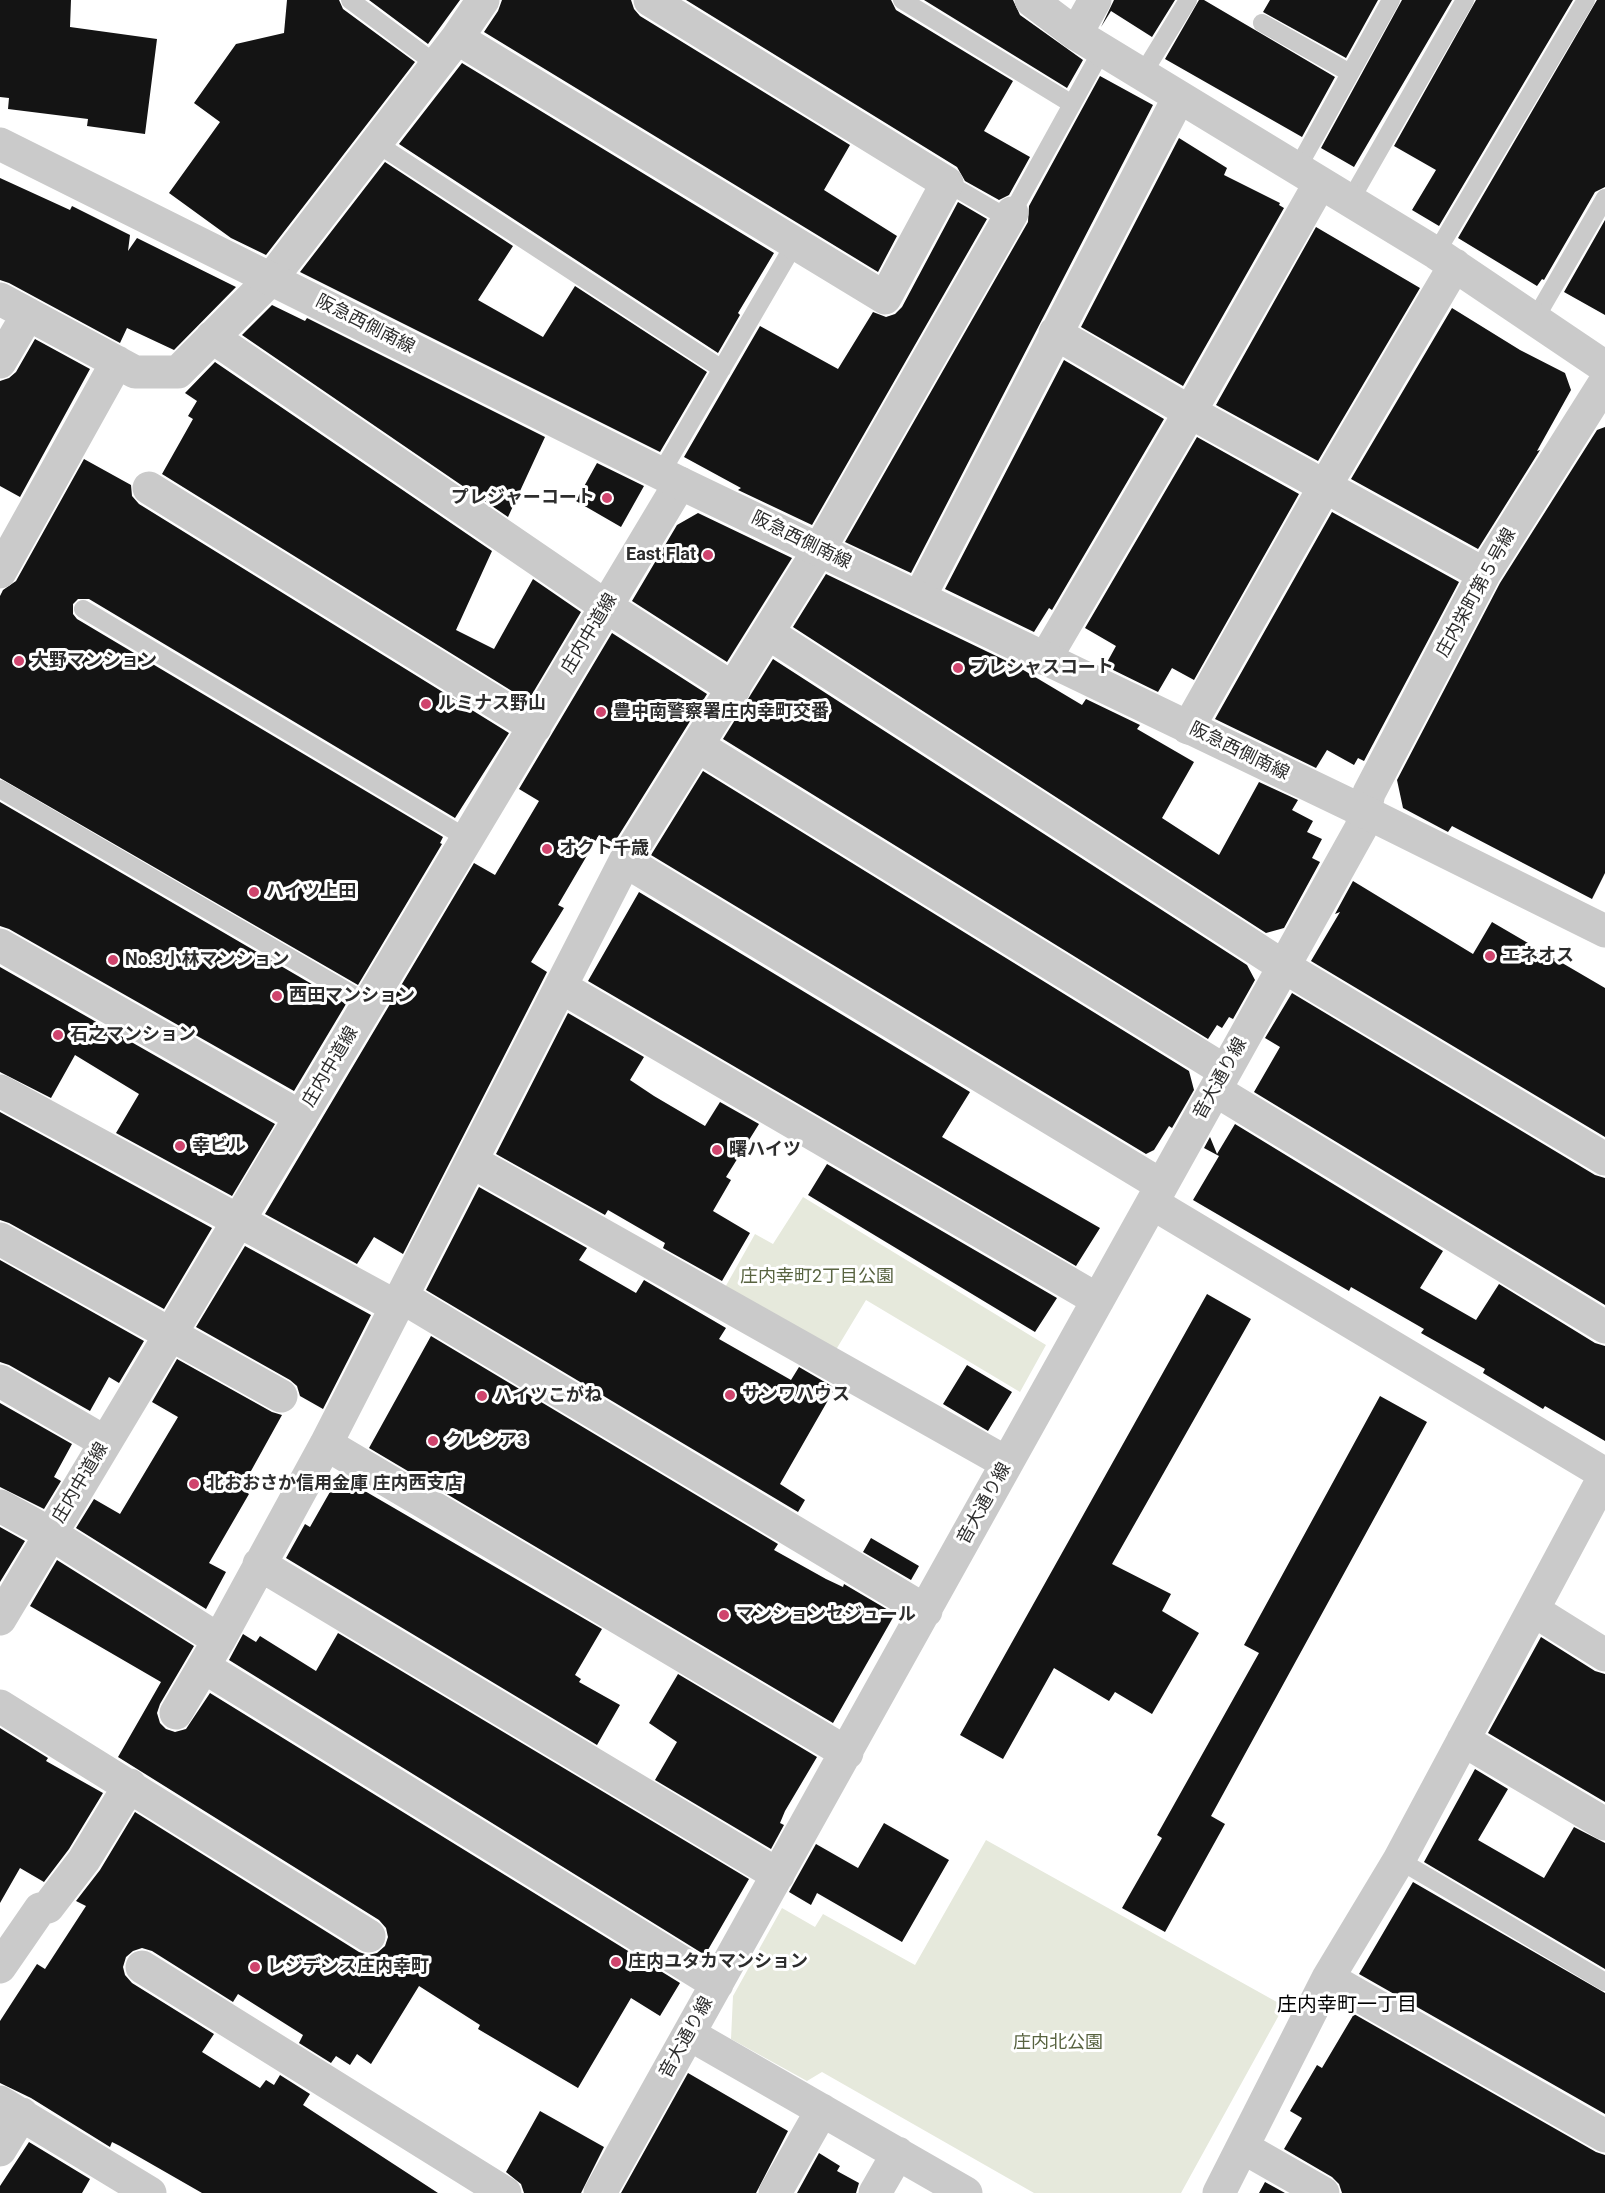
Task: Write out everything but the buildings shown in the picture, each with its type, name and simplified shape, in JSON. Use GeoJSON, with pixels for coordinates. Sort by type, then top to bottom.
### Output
{"type":"FeatureCollection","features":[{"type":"Feature","properties":{"kind":"street"},"geometry":{"type":"LineString","coordinates":[[0,362],[14,307],[135,372],[178,372],[271,279],[437,65],[483,0]]}},
{"type":"Feature","properties":{"kind":"street"},"geometry":{"type":"LineString","coordinates":[[457,38],[885,298],[947,183],[650,0]]}},
{"type":"Feature","properties":{"kind":"street"},"geometry":{"type":"LineString","coordinates":[[1031,0],[1089,42],[1445,259],[1605,367]]}},
{"type":"Feature","properties":{"kind":"street"},"geometry":{"type":"LineString","coordinates":[[1089,42],[1095,0]]}},
{"type":"Feature","properties":{"kind":"street"},"geometry":{"type":"LineString","coordinates":[[919,597],[1179,97]]}},
{"type":"Feature","properties":{"kind":"street","name":"阪急西側南線"},"geometry":{"type":"LineString","coordinates":[[0,144],[819,550],[1188,728],[1602,923]]}},
{"type":"Feature","properties":{"kind":"street"},"geometry":{"type":"LineString","coordinates":[[1045,659],[1190,412],[1308,176]]}},
{"type":"Feature","properties":{"kind":"street"},"geometry":{"type":"LineString","coordinates":[[176,1713],[212,1653],[326,1444],[625,861],[819,550],[1010,216]]}},
{"type":"Feature","properties":{"kind":"street"},"geometry":{"type":"LineString","coordinates":[[1188,728],[1325,486],[1445,259]]}},
{"type":"Feature","properties":{"kind":"street"},"geometry":{"type":"LineString","coordinates":[[1055,333],[1190,412],[1484,574]]}},
{"type":"Feature","properties":{"kind":"street"},"geometry":{"type":"LineString","coordinates":[[212,337],[607,606],[734,689]]}},
{"type":"Feature","properties":{"kind":"street"},"geometry":{"type":"LineString","coordinates":[[0,572],[117,362]]}},
{"type":"Feature","properties":{"kind":"street","name":"庄内栄町第５号線"},"geometry":{"type":"LineString","coordinates":[[1365,812],[1369,793],[1484,574],[1605,382]]}},
{"type":"Feature","properties":{"kind":"street","name":"庄内中道線"},"geometry":{"type":"LineString","coordinates":[[0,1619],[607,606],[671,478]]}},
{"type":"Feature","properties":{"kind":"street"},"geometry":{"type":"LineString","coordinates":[[149,488],[535,727]]}},
{"type":"Feature","properties":{"kind":"street"},"geometry":{"type":"LineString","coordinates":[[768,633],[1283,966],[1605,1159]]}},
{"type":"Feature","properties":{"kind":"street"},"geometry":{"type":"LineString","coordinates":[[698,746],[1605,1327]]}},
{"type":"Feature","properties":{"kind":"street","name":"音大通り線"},"geometry":{"type":"LineString","coordinates":[[600,2193],[1361,828],[1365,812]]}},
{"type":"Feature","properties":{"kind":"street"},"geometry":{"type":"LineString","coordinates":[[625,861],[1605,1475],[1399,1860],[1328,1978],[1220,2193]]}},
{"type":"Feature","properties":{"kind":"street"},"geometry":{"type":"LineString","coordinates":[[0,945],[301,1117]]}},
{"type":"Feature","properties":{"kind":"street"},"geometry":{"type":"LineString","coordinates":[[561,987],[1098,1300]]}},
{"type":"Feature","properties":{"kind":"street"},"geometry":{"type":"LineString","coordinates":[[0,1091],[239,1220],[399,1302],[926,1611]]}},
{"type":"Feature","properties":{"kind":"street"},"geometry":{"type":"LineString","coordinates":[[471,1161],[1007,1463]]}},
{"type":"Feature","properties":{"kind":"street"},"geometry":{"type":"LineString","coordinates":[[0,1239],[281,1395]]}},
{"type":"Feature","properties":{"kind":"street"},"geometry":{"type":"LineString","coordinates":[[0,1381],[105,1442]]}},
{"type":"Feature","properties":{"kind":"street"},"geometry":{"type":"LineString","coordinates":[[326,1444],[847,1753]]}},
{"type":"Feature","properties":{"kind":"street"},"geometry":{"type":"LineString","coordinates":[[0,1506],[51,1534],[212,1653],[717,1984]]}},
{"type":"Feature","properties":{"kind":"street"},"geometry":{"type":"LineString","coordinates":[[260,1564],[778,1875]]}},
{"type":"Feature","properties":{"kind":"street"},"geometry":{"type":"LineString","coordinates":[[1533,1610],[1605,1655]]}},
{"type":"Feature","properties":{"kind":"street"},"geometry":{"type":"LineString","coordinates":[[0,1706],[369,1936]]}},
{"type":"Feature","properties":{"kind":"street"},"geometry":{"type":"LineString","coordinates":[[1463,1740],[1605,1824]]}},
{"type":"Feature","properties":{"kind":"street"},"geometry":{"type":"LineString","coordinates":[[0,1967],[40,1910],[48,1906],[84,1860],[130,1785]]}},
{"type":"Feature","properties":{"kind":"street"},"geometry":{"type":"LineString","coordinates":[[142,1967],[506,2193]]}},
{"type":"Feature","properties":{"kind":"street"},"geometry":{"type":"LineString","coordinates":[[1328,1978],[1605,2136]]}},
{"type":"Feature","properties":{"kind":"street"},"geometry":{"type":"LineString","coordinates":[[689,2034],[966,2193]]}},
{"type":"Feature","properties":{"kind":"street"},"geometry":{"type":"LineString","coordinates":[[0,2150],[11,2108],[150,2193]]}},
{"type":"Feature","properties":{"kind":"street"},"geometry":{"type":"LineString","coordinates":[[775,2193],[822,2110]]}},
{"type":"Feature","properties":{"kind":"street"},"geometry":{"type":"LineString","coordinates":[[1244,2148],[1323,2193]]}},
{"type":"Feature","properties":{"kind":"street"},"geometry":{"type":"LineString","coordinates":[[875,2193],[898,2153]]}},
{"type":"Feature","properties":{"kind":"lane"},"geometry":{"type":"LineString","coordinates":[[350,0],[437,65]]}},
{"type":"Feature","properties":{"kind":"lane"},"geometry":{"type":"LineString","coordinates":[[902,0],[1072,104]]}},
{"type":"Feature","properties":{"kind":"lane"},"geometry":{"type":"LineString","coordinates":[[1142,75],[1188,0]]}},
{"type":"Feature","properties":{"kind":"lane"},"geometry":{"type":"LineString","coordinates":[[1308,176],[1350,73],[1391,0]]}},
{"type":"Feature","properties":{"kind":"lane"},"geometry":{"type":"LineString","coordinates":[[1350,201],[1465,0]]}},
{"type":"Feature","properties":{"kind":"lane"},"geometry":{"type":"LineString","coordinates":[[1445,259],[1586,0]]}},
{"type":"Feature","properties":{"kind":"lane"},"geometry":{"type":"LineString","coordinates":[[1262,22],[1350,73]]}},
{"type":"Feature","properties":{"kind":"lane"},"geometry":{"type":"LineString","coordinates":[[947,183],[1010,216],[1072,104],[1089,42]]}},
{"type":"Feature","properties":{"kind":"lane"},"geometry":{"type":"LineString","coordinates":[[376,143],[722,369]]}},
{"type":"Feature","properties":{"kind":"lane"},"geometry":{"type":"LineString","coordinates":[[1535,319],[1605,198]]}},
{"type":"Feature","properties":{"kind":"lane"},"geometry":{"type":"LineString","coordinates":[[671,478],[722,369],[795,243]]}},
{"type":"Feature","properties":{"kind":"lane"},"geometry":{"type":"LineString","coordinates":[[83,609],[468,839]]}},
{"type":"Feature","properties":{"kind":"lane"},"geometry":{"type":"LineString","coordinates":[[0,789],[369,1004]]}},
{"type":"Feature","properties":{"kind":"lane"},"geometry":{"type":"LineString","coordinates":[[1399,1860],[1605,1983]]}},
{"type":"Feature","properties":{"kind":"green space","name":"庄内幸町2丁目公園"},"geometry":{"type":"Polygon","coordinates":[[[803,1197],[1046,1345],[1020,1392],[866,1300],[834,1353],[723,1291],[755,1234],[773,1244],[803,1197]]]}},
{"type":"Feature","properties":{"kind":"green space","name":"庄内北公園"},"geometry":{"type":"Polygon","coordinates":[[[986,1840],[1284,2006],[1181,2193],[1034,2193],[822,2072],[807,2081],[731,2039],[733,1996],[782,1908],[815,1927],[823,1914],[915,1965],[986,1840]]]}},
{"type":"Feature","properties":{"kind":"place","name":"プレジャーコート"},"geometry":{"type":"Point","coordinates":[607,498]}},
{"type":"Feature","properties":{"kind":"place","name":"East Flat"},"geometry":{"type":"Point","coordinates":[708,555]}},
{"type":"Feature","properties":{"kind":"place","name":"大野マンション"},"geometry":{"type":"Point","coordinates":[19,661]}},
{"type":"Feature","properties":{"kind":"place","name":"プレシャスコート"},"geometry":{"type":"Point","coordinates":[958,668]}},
{"type":"Feature","properties":{"kind":"place","name":"ルミナス野山"},"geometry":{"type":"Point","coordinates":[426,704]}},
{"type":"Feature","properties":{"kind":"place","name":"豊中南警察署庄内幸町交番"},"geometry":{"type":"Point","coordinates":[601,712]}},
{"type":"Feature","properties":{"kind":"place","name":"オクト千歳"},"geometry":{"type":"Point","coordinates":[547,849]}},
{"type":"Feature","properties":{"kind":"place","name":"ハイツ上田"},"geometry":{"type":"Point","coordinates":[254,892]}},
{"type":"Feature","properties":{"kind":"place","name":"エネオス"},"geometry":{"type":"Point","coordinates":[1490,956]}},
{"type":"Feature","properties":{"kind":"place","name":"No.3小林マンション"},"geometry":{"type":"Point","coordinates":[113,960]}},
{"type":"Feature","properties":{"kind":"place","name":"西田マンション"},"geometry":{"type":"Point","coordinates":[277,996]}},
{"type":"Feature","properties":{"kind":"place","name":"石之マンション"},"geometry":{"type":"Point","coordinates":[58,1035]}},
{"type":"Feature","properties":{"kind":"place","name":"幸ビル"},"geometry":{"type":"Point","coordinates":[180,1146]}},
{"type":"Feature","properties":{"kind":"place","name":"曙ハイツ"},"geometry":{"type":"Point","coordinates":[717,1150]}},
{"type":"Feature","properties":{"kind":"place","name":"サンワハウス"},"geometry":{"type":"Point","coordinates":[730,1395]}},
{"type":"Feature","properties":{"kind":"place","name":"ハイツこがね"},"geometry":{"type":"Point","coordinates":[482,1396]}},
{"type":"Feature","properties":{"kind":"place","name":"クレシア3"},"geometry":{"type":"Point","coordinates":[433,1441]}},
{"type":"Feature","properties":{"kind":"place","name":"北おおさか信用金庫 庄内西支店"},"geometry":{"type":"Point","coordinates":[194,1484]}},
{"type":"Feature","properties":{"kind":"place","name":"マンションセジュール"},"geometry":{"type":"Point","coordinates":[724,1615]}},
{"type":"Feature","properties":{"kind":"place","name":"庄内ユタカマンション"},"geometry":{"type":"Point","coordinates":[616,1962]}},
{"type":"Feature","properties":{"kind":"place","name":"レジデンス庄内幸町"},"geometry":{"type":"Point","coordinates":[255,1967]}},
{"type":"Feature","properties":{"kind":"district","name":"庄内幸町一丁目"},"geometry":{"type":"Point","coordinates":[1347,2006]}}]}
